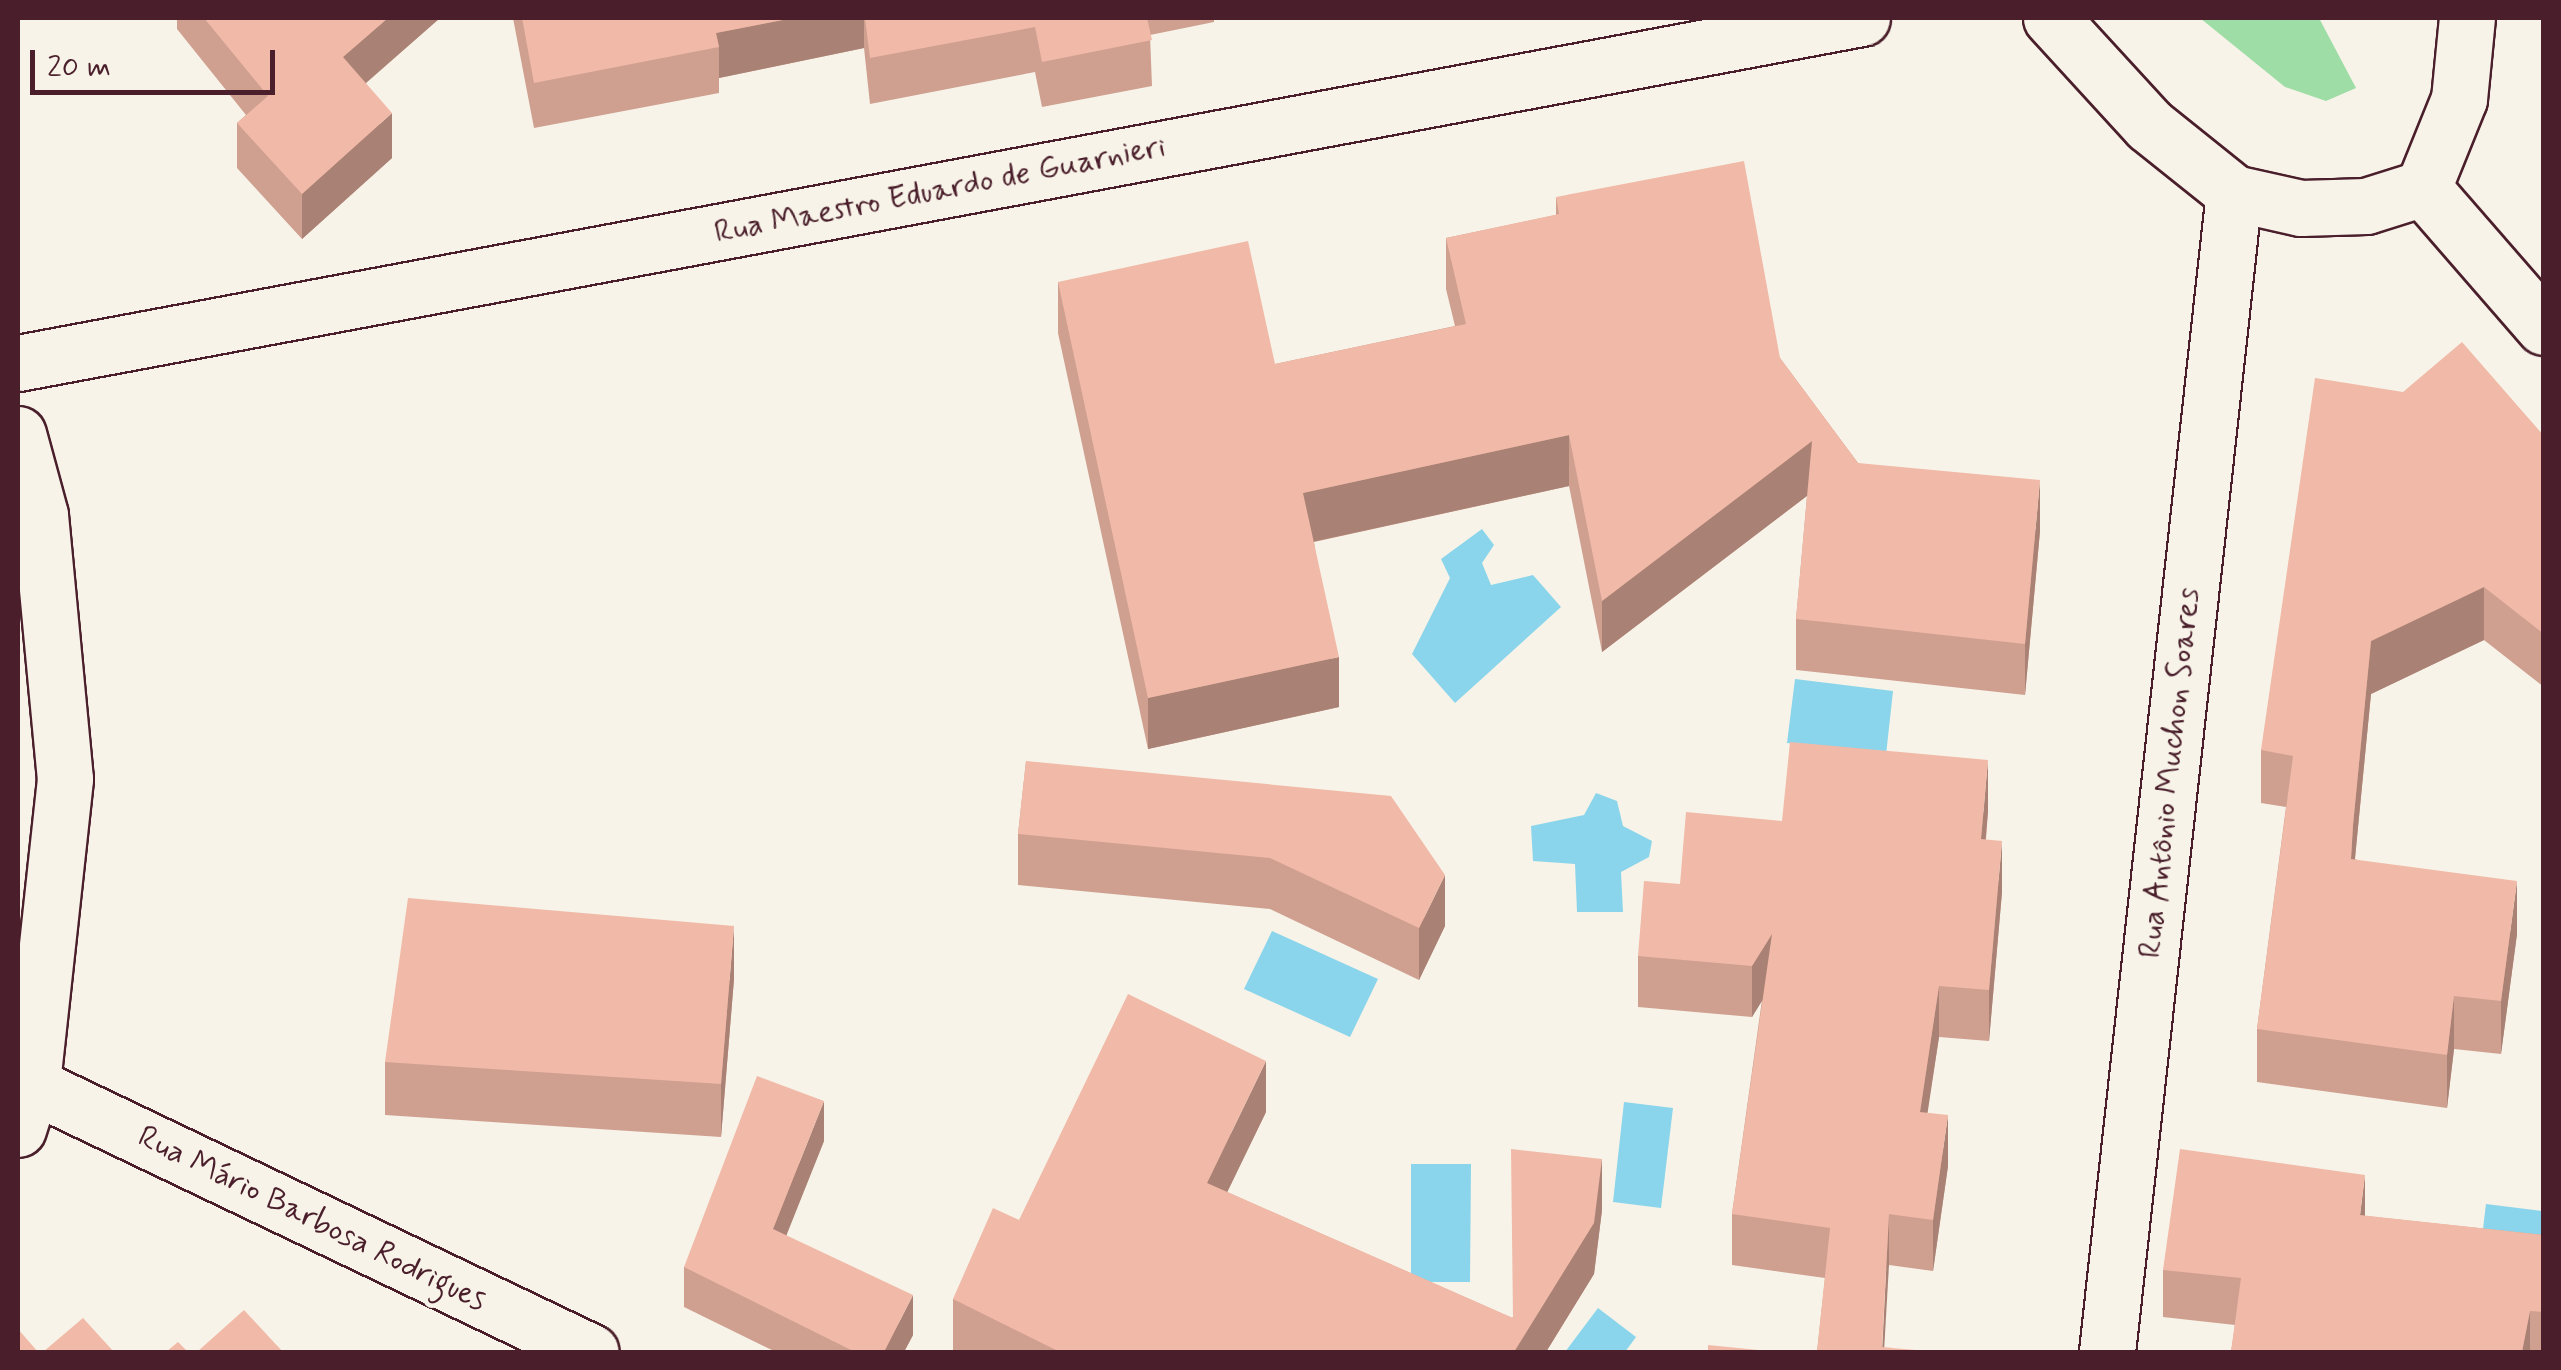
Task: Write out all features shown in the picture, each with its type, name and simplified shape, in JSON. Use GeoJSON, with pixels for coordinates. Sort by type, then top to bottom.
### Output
{"type":"FeatureCollection","features":[{"type":"Feature","properties":{"kind":"street","name":"Rua Maestro Eduardo de Guarnieri"},"geometry":{"type":"LineString","coordinates":[[18,363],[1862,18]]}},
{"type":"Feature","properties":{"kind":"street"},"geometry":{"type":"LineString","coordinates":[[2051,18],[2149,125],[2234,193],[2301,208],[2366,206],[2422,188],[2460,99],[2467,18]]}},
{"type":"Feature","properties":{"kind":"street"},"geometry":{"type":"LineString","coordinates":[[2422,188],[2544,327]]}},
{"type":"Feature","properties":{"kind":"street","name":"Rua Antônio Muchon Soares"},"geometry":{"type":"LineString","coordinates":[[2107,1352],[2234,193]]}},
{"type":"Feature","properties":{"kind":"street"},"geometry":{"type":"LineString","coordinates":[[18,434],[40,515],[65,779],[25,1107]]}},
{"type":"Feature","properties":{"kind":"street","name":"Rua Mário Barbosa Rodrigues"},"geometry":{"type":"LineString","coordinates":[[25,1107],[591,1352]]}},
{"type":"Feature","properties":{"kind":"green space"},"geometry":{"type":"Polygon","coordinates":[[[2200,18],[2319,18],[2356,88],[2326,101],[2285,87],[2200,18]]]}},
{"type":"Feature","properties":{"kind":"water"},"geometry":{"type":"Polygon","coordinates":[[[1482,529],[1494,545],[1482,563],[1491,585],[1533,575],[1561,607],[1455,703],[1412,654],[1450,578],[1441,559],[1482,529]]]}},
{"type":"Feature","properties":{"kind":"water"},"geometry":{"type":"Polygon","coordinates":[[[1795,679],[1893,691],[1886,755],[1787,743],[1795,679]]]}},
{"type":"Feature","properties":{"kind":"water"},"geometry":{"type":"Polygon","coordinates":[[[1596,793],[1617,801],[1623,826],[1652,841],[1649,857],[1621,872],[1623,912],[1577,912],[1575,864],[1533,861],[1531,826],[1584,815],[1596,793]]]}},
{"type":"Feature","properties":{"kind":"water"},"geometry":{"type":"Polygon","coordinates":[[[1272,931],[1378,979],[1350,1037],[1244,989],[1272,931]]]}},
{"type":"Feature","properties":{"kind":"water"},"geometry":{"type":"Polygon","coordinates":[[[1624,1102],[1673,1108],[1661,1208],[1613,1202],[1624,1102]]]}},
{"type":"Feature","properties":{"kind":"water"},"geometry":{"type":"Polygon","coordinates":[[[1411,1164],[1471,1164],[1470,1282],[1411,1282],[1411,1164]]]}},
{"type":"Feature","properties":{"kind":"water"},"geometry":{"type":"Polygon","coordinates":[[[2486,1204],[2543,1211],[2543,1262],[2480,1254],[2486,1204]]]}},
{"type":"Feature","properties":{"kind":"water"},"geometry":{"type":"Polygon","coordinates":[[[1598,1308],[1636,1337],[1625,1352],[1565,1352],[1598,1308]]]}},
{"type":"Feature","properties":{"kind":"building"},"geometry":{"type":"Polygon","coordinates":[[[204,18],[388,18],[343,57],[392,113],[302,194],[237,123],[268,96],[204,18]]]}},
{"type":"Feature","properties":{"kind":"building"},"geometry":{"type":"Polygon","coordinates":[[[522,18],[793,18],[716,33],[719,47],[534,83],[522,18]]]}},
{"type":"Feature","properties":{"kind":"building"},"geometry":{"type":"Polygon","coordinates":[[[865,18],[1147,18],[1152,40],[1042,62],[1035,27],[870,58],[865,18]]]}},
{"type":"Feature","properties":{"kind":"building"},"geometry":{"type":"Polygon","coordinates":[[[1744,161],[1780,358],[1858,463],[2040,480],[2025,644],[1796,619],[1812,441],[1602,601],[1569,435],[1303,493],[1339,657],[1148,698],[1058,282],[1248,241],[1275,364],[1466,324],[1446,238],[1559,214],[1556,197],[1744,161]]]}},
{"type":"Feature","properties":{"kind":"building"},"geometry":{"type":"Polygon","coordinates":[[[2462,342],[2544,436],[2544,634],[2484,587],[2371,641],[2351,859],[2517,881],[2501,1001],[2454,996],[2447,1055],[2257,1029],[2293,756],[2261,750],[2315,378],[2403,392],[2462,342]]]}},
{"type":"Feature","properties":{"kind":"building"},"geometry":{"type":"Polygon","coordinates":[[[1790,742],[1988,760],[1981,839],[2002,841],[1989,990],[1939,986],[1920,1112],[1948,1115],[1933,1220],[1889,1214],[1882,1347],[1915,1352],[1817,1352],[1830,1228],[1732,1214],[1772,934],[1752,966],[1638,956],[1644,881],[1680,884],[1686,812],[1782,821],[1790,742]]]}},
{"type":"Feature","properties":{"kind":"building"},"geometry":{"type":"Polygon","coordinates":[[[1026,761],[1391,796],[1445,875],[1419,928],[1270,858],[1018,834],[1026,761]]]}},
{"type":"Feature","properties":{"kind":"building"},"geometry":{"type":"Polygon","coordinates":[[[408,898],[734,926],[721,1084],[385,1062],[408,898]]]}},
{"type":"Feature","properties":{"kind":"building"},"geometry":{"type":"Polygon","coordinates":[[[1128,994],[1266,1061],[1207,1183],[1513,1318],[1511,1149],[1602,1159],[1594,1223],[1514,1352],[1060,1352],[953,1299],[993,1208],[1019,1220],[1128,994]]]}},
{"type":"Feature","properties":{"kind":"building"},"geometry":{"type":"Polygon","coordinates":[[[757,1076],[824,1101],[773,1229],[913,1295],[884,1352],[855,1352],[684,1267],[757,1076]]]}},
{"type":"Feature","properties":{"kind":"building"},"geometry":{"type":"Polygon","coordinates":[[[2180,1149],[2365,1175],[2360,1215],[2544,1235],[2544,1312],[2530,1311],[2522,1352],[2231,1352],[2241,1278],[2163,1270],[2180,1149]]]}},
{"type":"Feature","properties":{"kind":"building"},"geometry":{"type":"Polygon","coordinates":[[[244,1310],[283,1352],[197,1352],[244,1310]]]}},
{"type":"Feature","properties":{"kind":"building"},"geometry":{"type":"Polygon","coordinates":[[[83,1318],[114,1352],[43,1352],[83,1318]]]}},
{"type":"Feature","properties":{"kind":"building"},"geometry":{"type":"Polygon","coordinates":[[[18,1329],[38,1352],[18,1352],[18,1329]]]}},
{"type":"Feature","properties":{"kind":"building"},"geometry":{"type":"Polygon","coordinates":[[[178,1342],[188,1352],[166,1352],[178,1342]]]}},
{"type":"Feature","properties":{"kind":"building"},"geometry":{"type":"Polygon","coordinates":[[[1708,1345],[1778,1352],[1708,1352],[1708,1345]]]}}]}
